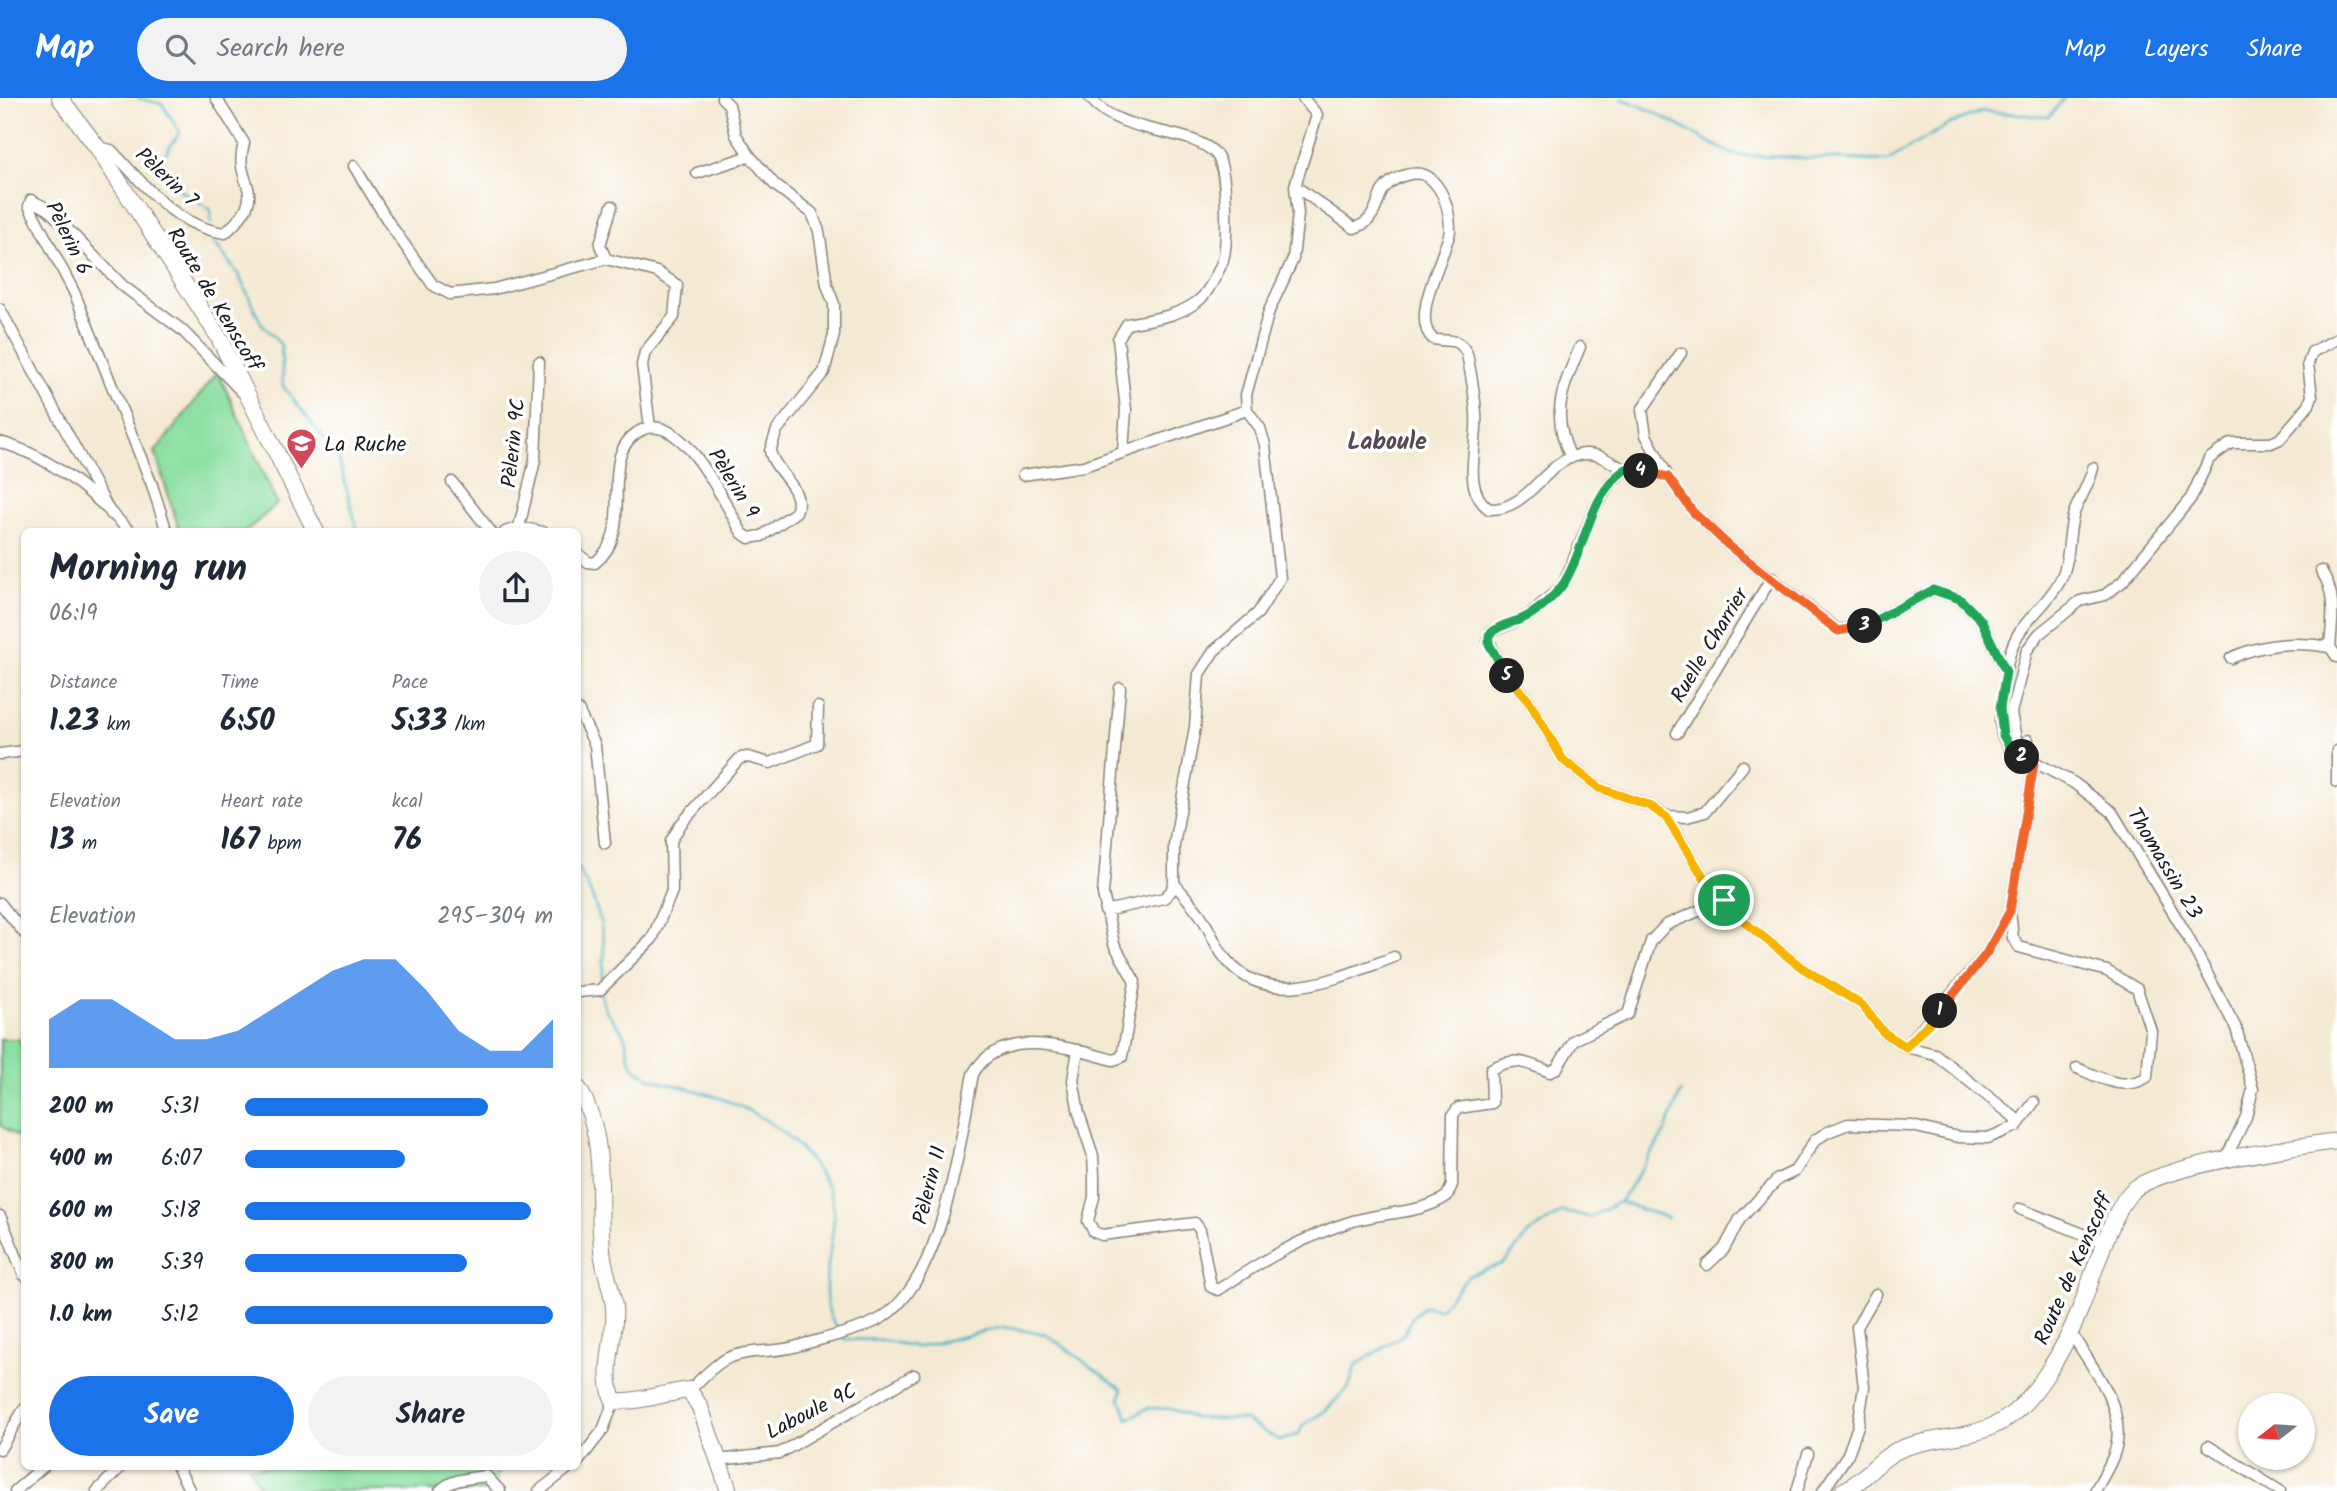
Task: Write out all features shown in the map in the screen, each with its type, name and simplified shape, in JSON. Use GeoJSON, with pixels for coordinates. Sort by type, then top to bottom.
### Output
{"type":"FeatureCollection","features":[{"type":"Feature","properties":{"kind":"main road","name":"Route de Kenscoff"},"geometry":{"type":"LineString","coordinates":[[60,98],[97,147],[218,336],[314,528]]}},
{"type":"Feature","properties":{"kind":"main road"},"geometry":{"type":"LineString","coordinates":[[581,1093],[590,1108],[598,1140],[602,1252],[614,1308],[608,1388],[614,1401],[631,1403],[656,1394],[689,1390],[700,1407],[729,1491]]}},
{"type":"Feature","properties":{"kind":"main road","name":"Route de Kenscoff"},"geometry":{"type":"LineString","coordinates":[[1847,1490],[1878,1461],[1903,1448],[1997,1424],[2020,1406],[2071,1333],[2116,1214],[2133,1191],[2151,1180],[2225,1160],[2337,1141]]}},
{"type":"Feature","properties":{"kind":"street","name":"Pèlerin 7"},"geometry":{"type":"LineString","coordinates":[[97,147],[111,150],[186,223],[204,230],[225,233],[241,217],[251,201],[250,189],[239,159],[244,143],[216,98]]}},
{"type":"Feature","properties":{"kind":"street"},"geometry":{"type":"LineString","coordinates":[[697,173],[750,156],[736,135],[729,105],[722,98]]}},
{"type":"Feature","properties":{"kind":"street"},"geometry":{"type":"LineString","coordinates":[[1090,98],[1104,112],[1152,131],[1196,141],[1214,153],[1221,162],[1225,190],[1223,259],[1200,300],[1174,314],[1126,324],[1118,340],[1126,410],[1123,451]]}},
{"type":"Feature","properties":{"kind":"street"},"geometry":{"type":"LineString","coordinates":[[1120,688],[1104,873],[1105,911],[1164,898],[1174,883],[1174,845],[1191,754],[1199,674],[1214,651],[1258,613],[1280,578],[1265,445],[1260,428],[1247,410],[1247,396],[1269,311],[1293,259],[1298,214],[1295,186],[1317,115],[1303,98]]}},
{"type":"Feature","properties":{"kind":"street","name":"Pèlerin 9"},"geometry":{"type":"LineString","coordinates":[[650,427],[665,430],[690,450],[708,472],[742,533],[755,538],[796,512],[799,506],[795,492],[771,458],[770,451],[778,430],[824,372],[834,335],[834,304],[827,285],[819,231],[812,213],[775,185],[750,156]]}},
{"type":"Feature","properties":{"kind":"street"},"geometry":{"type":"LineString","coordinates":[[354,166],[389,223],[433,285],[450,294],[494,289],[606,259],[657,272],[677,285],[674,317],[645,352],[642,365],[650,427],[636,432],[625,444],[620,458],[616,529],[603,556],[595,563],[581,556]]}},
{"type":"Feature","properties":{"kind":"street"},"geometry":{"type":"LineString","coordinates":[[1295,186],[1314,197],[1346,225],[1354,228],[1373,215],[1382,192],[1398,178],[1418,173],[1434,182],[1446,205],[1450,231],[1427,296],[1426,330],[1433,339],[1463,344],[1467,354],[1477,416],[1473,479],[1475,493],[1489,509],[1502,510],[1526,496],[1571,458],[1593,455],[1626,469],[1668,477]]}},
{"type":"Feature","properties":{"kind":"street","name":"Pèlerin 6"},"geometry":{"type":"LineString","coordinates":[[166,528],[152,485],[74,292],[36,222],[29,206],[31,200],[48,209],[123,286],[182,330],[251,401]]}},
{"type":"Feature","properties":{"kind":"street"},"geometry":{"type":"LineString","coordinates":[[606,259],[600,245],[611,206]]}},
{"type":"Feature","properties":{"kind":"street"},"geometry":{"type":"LineString","coordinates":[[0,309],[111,514]]}},
{"type":"Feature","properties":{"kind":"street"},"geometry":{"type":"LineString","coordinates":[[2019,755],[2011,713],[2027,650],[2039,634],[2080,601],[2112,592],[2191,498],[2209,460],[2231,443],[2271,443],[2280,439],[2309,405],[2312,396],[2308,364],[2312,352],[2337,339]]}},
{"type":"Feature","properties":{"kind":"street"},"geometry":{"type":"LineString","coordinates":[[1571,458],[1561,437],[1558,416],[1562,389],[1580,347]]}},
{"type":"Feature","properties":{"kind":"street"},"geometry":{"type":"LineString","coordinates":[[1681,353],[1642,410],[1646,435],[1668,477],[1693,512],[1838,631],[1863,627],[1933,590],[1960,599],[1981,620],[2006,672]]}},
{"type":"Feature","properties":{"kind":"street","name":"Pèlerin 9C"},"geometry":{"type":"LineString","coordinates":[[519,527],[535,460],[539,362]]}},
{"type":"Feature","properties":{"kind":"street"},"geometry":{"type":"LineString","coordinates":[[1023,475],[1084,466],[1247,410]]}},
{"type":"Feature","properties":{"kind":"street"},"geometry":{"type":"LineString","coordinates":[[0,442],[40,456],[71,477],[126,528]]}},
{"type":"Feature","properties":{"kind":"street","name":"Thomassin 23"},"geometry":{"type":"LineString","coordinates":[[2093,468],[2090,484],[2074,513],[2062,577],[2051,594],[2018,631],[2011,644],[2000,720],[2003,735],[2010,748],[2034,764],[2074,783],[2112,812],[2185,932],[2236,1028],[2253,1089],[2246,1117],[2225,1160]]}},
{"type":"Feature","properties":{"kind":"street"},"geometry":{"type":"LineString","coordinates":[[1626,469],[1611,482],[1595,508],[1563,585],[1528,616],[1495,629],[1489,635],[1493,652],[1515,687],[1529,701],[1556,749],[1573,770],[1599,788],[1650,806],[1666,817],[1704,878],[1748,925],[1801,967],[1862,1005],[1883,1032],[1906,1047],[1935,1054],[1955,1068],[2014,1117],[2017,1126]]}},
{"type":"Feature","properties":{"kind":"street"},"geometry":{"type":"LineString","coordinates":[[452,482],[488,528]]}},
{"type":"Feature","properties":{"kind":"street"},"geometry":{"type":"LineString","coordinates":[[519,527],[524,528]]}},
{"type":"Feature","properties":{"kind":"street"},"geometry":{"type":"LineString","coordinates":[[2231,657],[2254,647],[2307,643],[2334,652],[2331,586],[2321,571]]}},
{"type":"Feature","properties":{"kind":"street","name":"Ruelle Charrier"},"geometry":{"type":"LineString","coordinates":[[1677,733],[1772,577]]}},
{"type":"Feature","properties":{"kind":"street"},"geometry":{"type":"LineString","coordinates":[[581,992],[600,990],[652,939],[672,891],[671,841],[681,824],[740,758],[748,757],[770,763],[817,744],[818,707]]}},
{"type":"Feature","properties":{"kind":"street"},"geometry":{"type":"LineString","coordinates":[[581,716],[595,745],[605,843]]}},
{"type":"Feature","properties":{"kind":"street"},"geometry":{"type":"LineString","coordinates":[[2019,755],[2028,740]]}},
{"type":"Feature","properties":{"kind":"street"},"geometry":{"type":"LineString","coordinates":[[0,754],[21,751]]}},
{"type":"Feature","properties":{"kind":"street"},"geometry":{"type":"LineString","coordinates":[[2337,751],[2337,782]]}},
{"type":"Feature","properties":{"kind":"street"},"geometry":{"type":"LineString","coordinates":[[2034,764],[2010,911],[2013,938],[2019,947],[2107,971],[2137,989],[2151,1031],[2147,1077],[2136,1084],[2113,1083],[2077,1069]]}},
{"type":"Feature","properties":{"kind":"street"},"geometry":{"type":"LineString","coordinates":[[1666,817],[1687,817],[1705,812],[1743,766]]}},
{"type":"Feature","properties":{"kind":"street"},"geometry":{"type":"LineString","coordinates":[[1174,883],[1201,916],[1223,955],[1249,981],[1291,987],[1316,985],[1394,957]]}},
{"type":"Feature","properties":{"kind":"street"},"geometry":{"type":"LineString","coordinates":[[1077,1050],[1073,1080],[1079,1113],[1093,1156],[1094,1197],[1088,1221],[1094,1232],[1102,1235],[1195,1223],[1200,1230],[1211,1287],[1218,1290],[1304,1240],[1353,1221],[1421,1207],[1447,1196],[1452,1185],[1453,1115],[1458,1108],[1492,1102],[1491,1069],[1508,1060],[1525,1062],[1550,1072],[1557,1068],[1574,1040],[1628,1014],[1651,941],[1659,930],[1724,900]]}},
{"type":"Feature","properties":{"kind":"street"},"geometry":{"type":"LineString","coordinates":[[0,904],[21,929]]}},
{"type":"Feature","properties":{"kind":"street","name":"Pèlerin 11"},"geometry":{"type":"LineString","coordinates":[[689,1390],[725,1360],[790,1348],[876,1321],[894,1306],[913,1283],[936,1240],[952,1181],[972,1074],[980,1061],[1009,1046],[1041,1044],[1113,1060],[1122,1057],[1135,982],[1114,944],[1105,911]]}},
{"type":"Feature","properties":{"kind":"street"},"geometry":{"type":"LineString","coordinates":[[1906,1047],[1986,954],[2010,911]]}},
{"type":"Feature","properties":{"kind":"street"},"geometry":{"type":"LineString","coordinates":[[1707,1265],[1724,1249],[1740,1219],[1778,1179],[1795,1171],[1815,1140],[1828,1132],[1848,1124],[1912,1126],[1958,1137],[1987,1138],[2017,1126],[2034,1102]]}},
{"type":"Feature","properties":{"kind":"street"},"geometry":{"type":"LineString","coordinates":[[2020,1209],[2106,1243]]}},
{"type":"Feature","properties":{"kind":"street"},"geometry":{"type":"LineString","coordinates":[[0,1216],[21,1268]]}},
{"type":"Feature","properties":{"kind":"street"},"geometry":{"type":"LineString","coordinates":[[1823,1491],[1849,1454],[1858,1426],[1864,1387],[1857,1327],[1876,1294]]}},
{"type":"Feature","properties":{"kind":"street"},"geometry":{"type":"LineString","coordinates":[[2071,1333],[2110,1400],[2118,1430],[2113,1455],[2095,1491]]}},
{"type":"Feature","properties":{"kind":"street","name":"Laboule 9C"},"geometry":{"type":"LineString","coordinates":[[718,1460],[780,1453],[914,1376]]}},
{"type":"Feature","properties":{"kind":"street"},"geometry":{"type":"LineString","coordinates":[[581,1458],[603,1430],[614,1401]]}},
{"type":"Feature","properties":{"kind":"street"},"geometry":{"type":"LineString","coordinates":[[0,1449],[21,1414]]}},
{"type":"Feature","properties":{"kind":"street"},"geometry":{"type":"LineString","coordinates":[[2208,1446],[2280,1491]]}},
{"type":"Feature","properties":{"kind":"street"},"geometry":{"type":"LineString","coordinates":[[1797,1491],[1808,1454]]}},
{"type":"Feature","properties":{"kind":"street"},"geometry":{"type":"LineString","coordinates":[[15,1491],[39,1470]]}},
{"type":"Feature","properties":{"kind":"street"},"geometry":{"type":"LineString","coordinates":[[97,1491],[118,1470]]}},
{"type":"Feature","properties":{"kind":"street"},"geometry":{"type":"LineString","coordinates":[[179,1470],[190,1491]]}},
{"type":"Feature","properties":{"kind":"street"},"geometry":{"type":"LineString","coordinates":[[539,1491],[566,1470]]}},
{"type":"Feature","properties":{"kind":"street"},"geometry":{"type":"LineString","coordinates":[[440,1491],[444,1486],[467,1478],[486,1476],[500,1491]]}},
{"type":"Feature","properties":{"kind":"green space"},"geometry":{"type":"Polygon","coordinates":[[[218,372],[277,504],[250,528],[179,528],[155,452],[218,372]]]}},
{"type":"Feature","properties":{"kind":"green space"},"geometry":{"type":"Polygon","coordinates":[[[0,1039],[19,1039],[21,1139],[0,1125],[0,1039]]]}},
{"type":"Feature","properties":{"kind":"green space"},"geometry":{"type":"Polygon","coordinates":[[[251,1470],[499,1470],[493,1491],[262,1491],[251,1470]]]}},
{"type":"Feature","properties":{"kind":"waterway"},"geometry":{"type":"LineString","coordinates":[[138,98],[162,104],[180,132],[163,157],[170,184],[211,210],[211,223]]}},
{"type":"Feature","properties":{"kind":"waterway"},"geometry":{"type":"LineString","coordinates":[[1621,98],[1652,111],[1733,155],[1887,161],[1950,124],[1982,111],[2049,117],[2064,98]]}},
{"type":"Feature","properties":{"kind":"waterway"},"geometry":{"type":"LineString","coordinates":[[211,238],[238,274],[261,323],[281,345],[283,386],[338,457],[357,528]]}},
{"type":"Feature","properties":{"kind":"waterway"},"geometry":{"type":"LineString","coordinates":[[581,874],[601,924],[604,953],[601,984]]}},
{"type":"Feature","properties":{"kind":"waterway"},"geometry":{"type":"LineString","coordinates":[[601,994],[606,1010],[621,1030],[630,1059],[638,1070],[656,1080],[707,1094],[753,1113],[781,1131],[815,1167],[829,1190],[833,1206],[834,1223],[826,1296],[829,1314],[838,1330]]}},
{"type":"Feature","properties":{"kind":"waterway"},"geometry":{"type":"LineString","coordinates":[[1620,1202],[1665,1132],[1681,1092]]}},
{"type":"Feature","properties":{"kind":"waterway"},"geometry":{"type":"LineString","coordinates":[[842,1336],[845,1339],[881,1340],[917,1347],[1003,1327],[1046,1334],[1122,1389],[1120,1398],[1128,1419],[1148,1408],[1171,1409],[1194,1418],[1245,1420],[1280,1441],[1299,1434],[1303,1425],[1325,1411],[1349,1387],[1355,1366],[1404,1334],[1413,1316],[1425,1306],[1440,1309],[1468,1276],[1504,1263],[1528,1234],[1562,1212],[1591,1217],[1619,1202],[1668,1218]]}},
{"type":"Feature","properties":{"kind":"place","name":"La Ruche"},"geometry":{"type":"Point","coordinates":[301,471]}},
{"type":"Feature","properties":{"kind":"district","name":"Laboule"},"geometry":{"type":"Point","coordinates":[1387,441]}},
{"type":"Feature","properties":{"kind":"route"},"geometry":{"type":"LineString","coordinates":[[1626,469],[1668,477],[1693,512],[1728,545],[1790,590],[1813,613],[1838,631],[1863,627],[1933,590],[1960,599],[1981,620],[2006,672],[2000,708],[2003,735],[2010,748],[2034,764],[2010,911],[1986,954],[1940,1011],[1906,1047],[1883,1032],[1862,1005],[1801,967],[1748,925],[1724,900],[1704,878],[1666,817],[1650,806],[1586,781],[1563,760],[1529,701],[1502,668],[1488,639],[1495,629],[1528,616],[1563,585],[1595,508],[1611,482],[1626,469]]}}]}
